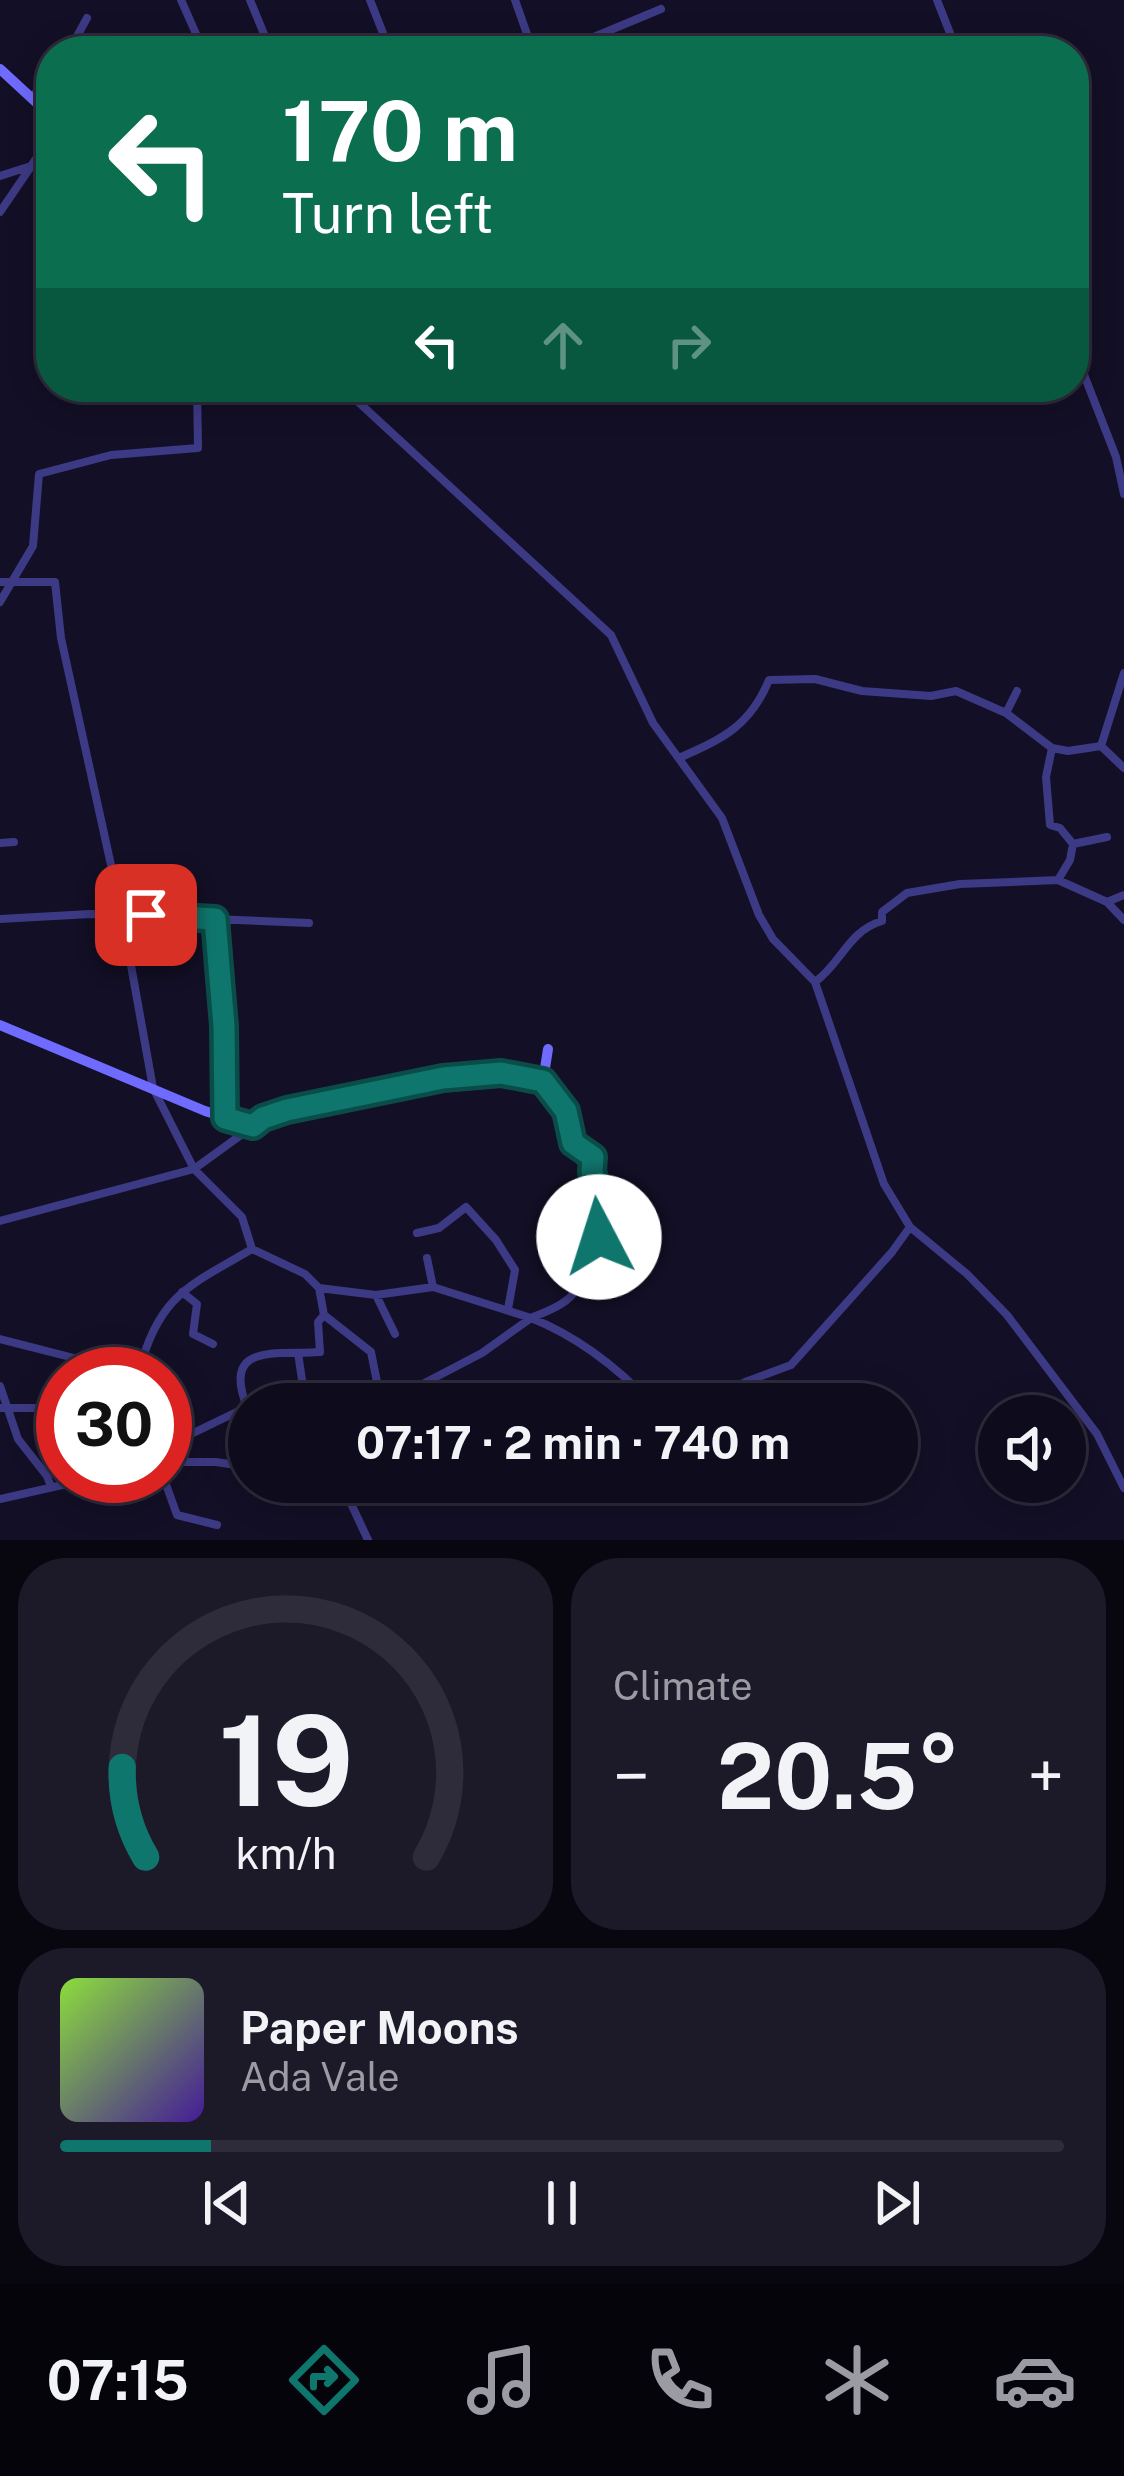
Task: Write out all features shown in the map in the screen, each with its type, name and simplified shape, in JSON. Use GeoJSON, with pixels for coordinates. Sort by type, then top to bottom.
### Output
{"type":"FeatureCollection","features":[{"type":"Feature","properties":{"kind":"street"},"geometry":{"type":"LineString","coordinates":[[181,0],[197,36]]}},
{"type":"Feature","properties":{"kind":"street"},"geometry":{"type":"LineString","coordinates":[[250,0],[265,36]]}},
{"type":"Feature","properties":{"kind":"street"},"geometry":{"type":"LineString","coordinates":[[370,0],[384,36]]}},
{"type":"Feature","properties":{"kind":"street"},"geometry":{"type":"LineString","coordinates":[[514,0],[527,36]]}},
{"type":"Feature","properties":{"kind":"street"},"geometry":{"type":"LineString","coordinates":[[938,0],[951,36]]}},
{"type":"Feature","properties":{"kind":"street"},"geometry":{"type":"LineString","coordinates":[[597,36],[661,10]]}},
{"type":"Feature","properties":{"kind":"street"},"geometry":{"type":"LineString","coordinates":[[77,36],[87,18]]}},
{"type":"Feature","properties":{"kind":"street"},"geometry":{"type":"LineString","coordinates":[[0,69],[36,102]]}},
{"type":"Feature","properties":{"kind":"street"},"geometry":{"type":"LineString","coordinates":[[31,98],[36,92]]}},
{"type":"Feature","properties":{"kind":"street"},"geometry":{"type":"LineString","coordinates":[[0,212],[36,159]]}},
{"type":"Feature","properties":{"kind":"street"},"geometry":{"type":"LineString","coordinates":[[0,176],[31,166]]}},
{"type":"Feature","properties":{"kind":"street"},"geometry":{"type":"LineString","coordinates":[[1089,388],[1116,457],[1124,494]]}},
{"type":"Feature","properties":{"kind":"street"},"geometry":{"type":"LineString","coordinates":[[0,602],[33,546],[39,473],[111,455],[198,448],[197,402]]}},
{"type":"Feature","properties":{"kind":"street"},"geometry":{"type":"LineString","coordinates":[[358,402],[611,635],[647,711],[722,818],[773,939],[819,979],[884,1184],[910,1227],[1007,1315],[1097,1433],[1124,1488]]}},
{"type":"Feature","properties":{"kind":"street"},"geometry":{"type":"LineString","coordinates":[[0,582],[55,582],[61,638],[122,915],[153,1088],[194,1169],[242,1217],[252,1249],[305,1274],[319,1288],[324,1315],[371,1352],[378,1383]]}},
{"type":"Feature","properties":{"kind":"street"},"geometry":{"type":"LineString","coordinates":[[1101,746],[1124,673]]}},
{"type":"Feature","properties":{"kind":"street"},"geometry":{"type":"LineString","coordinates":[[680,758],[741,726],[758,706],[770,680],[815,679],[862,691],[931,696],[956,691],[1006,713],[1052,748],[1068,751],[1101,746]]}},
{"type":"Feature","properties":{"kind":"street"},"geometry":{"type":"LineString","coordinates":[[1006,713],[1017,691]]}},
{"type":"Feature","properties":{"kind":"street"},"geometry":{"type":"LineString","coordinates":[[1101,746],[1124,768]]}},
{"type":"Feature","properties":{"kind":"street"},"geometry":{"type":"LineString","coordinates":[[1052,748],[1046,777],[1050,825],[1060,828],[1073,844],[1058,880]]}},
{"type":"Feature","properties":{"kind":"street"},"geometry":{"type":"LineString","coordinates":[[1073,844],[1107,837]]}},
{"type":"Feature","properties":{"kind":"street"},"geometry":{"type":"LineString","coordinates":[[0,843],[14,842]]}},
{"type":"Feature","properties":{"kind":"street"},"geometry":{"type":"LineString","coordinates":[[819,979],[847,944],[866,926],[882,921],[882,912],[907,892],[960,884],[1058,880],[1107,902],[1124,920]]}},
{"type":"Feature","properties":{"kind":"street"},"geometry":{"type":"LineString","coordinates":[[1107,902],[1124,895]]}},
{"type":"Feature","properties":{"kind":"street"},"geometry":{"type":"LineString","coordinates":[[0,919],[122,915],[309,923]]}},
{"type":"Feature","properties":{"kind":"street"},"geometry":{"type":"LineString","coordinates":[[215,919],[224,1026],[225,1118]]}},
{"type":"Feature","properties":{"kind":"street"},"geometry":{"type":"LineString","coordinates":[[0,1025],[253,1126]]}},
{"type":"Feature","properties":{"kind":"street"},"geometry":{"type":"LineString","coordinates":[[543,1081],[548,1049]]}},
{"type":"Feature","properties":{"kind":"street"},"geometry":{"type":"LineString","coordinates":[[0,1221],[194,1169],[263,1118],[287,1110],[443,1078],[501,1073],[543,1081],[566,1111],[573,1143],[593,1157],[592,1172],[603,1205],[599,1237],[585,1275],[573,1295],[429,1383]]}},
{"type":"Feature","properties":{"kind":"street"},"geometry":{"type":"LineString","coordinates":[[417,1233],[439,1228],[466,1207],[515,1270],[508,1309]]}},
{"type":"Feature","properties":{"kind":"street"},"geometry":{"type":"LineString","coordinates":[[743,1383],[791,1365],[910,1227]]}},
{"type":"Feature","properties":{"kind":"street"},"geometry":{"type":"LineString","coordinates":[[147,1347],[165,1308],[182,1292],[252,1249]]}},
{"type":"Feature","properties":{"kind":"street"},"geometry":{"type":"LineString","coordinates":[[427,1258],[434,1287]]}},
{"type":"Feature","properties":{"kind":"street"},"geometry":{"type":"LineString","coordinates":[[319,1288],[376,1295],[434,1287],[508,1309],[564,1331],[629,1383]]}},
{"type":"Feature","properties":{"kind":"street"},"geometry":{"type":"LineString","coordinates":[[182,1292],[197,1304],[193,1334],[214,1344]]}},
{"type":"Feature","properties":{"kind":"street"},"geometry":{"type":"LineString","coordinates":[[376,1295],[395,1334]]}},
{"type":"Feature","properties":{"kind":"street"},"geometry":{"type":"LineString","coordinates":[[240,1383],[256,1354],[320,1352],[318,1322],[324,1315]]}},
{"type":"Feature","properties":{"kind":"street"},"geometry":{"type":"LineString","coordinates":[[0,1339],[36,1348]]}},
{"type":"Feature","properties":{"kind":"street"},"geometry":{"type":"LineString","coordinates":[[298,1353],[302,1383]]}},
{"type":"Feature","properties":{"kind":"street"},"geometry":{"type":"LineString","coordinates":[[0,1387],[3,1408],[18,1439],[36,1461]]}},
{"type":"Feature","properties":{"kind":"street"},"geometry":{"type":"LineString","coordinates":[[3,1408],[34,1408]]}},
{"type":"Feature","properties":{"kind":"street"},"geometry":{"type":"LineString","coordinates":[[192,1434],[228,1417]]}},
{"type":"Feature","properties":{"kind":"street"},"geometry":{"type":"LineString","coordinates":[[192,1462],[228,1464]]}},
{"type":"Feature","properties":{"kind":"street"},"geometry":{"type":"LineString","coordinates":[[0,1498],[36,1490]]}},
{"type":"Feature","properties":{"kind":"street"},"geometry":{"type":"LineString","coordinates":[[173,1503],[177,1515],[217,1525]]}},
{"type":"Feature","properties":{"kind":"street"},"geometry":{"type":"LineString","coordinates":[[351,1503],[368,1540]]}},
{"type":"Feature","properties":{"kind":"route"},"geometry":{"type":"LineString","coordinates":[[146,915],[215,919],[224,1026],[225,1118],[253,1126],[287,1110],[443,1078],[501,1073],[543,1081],[566,1111],[573,1143],[593,1157],[592,1172],[603,1205],[599,1237]]}}]}
